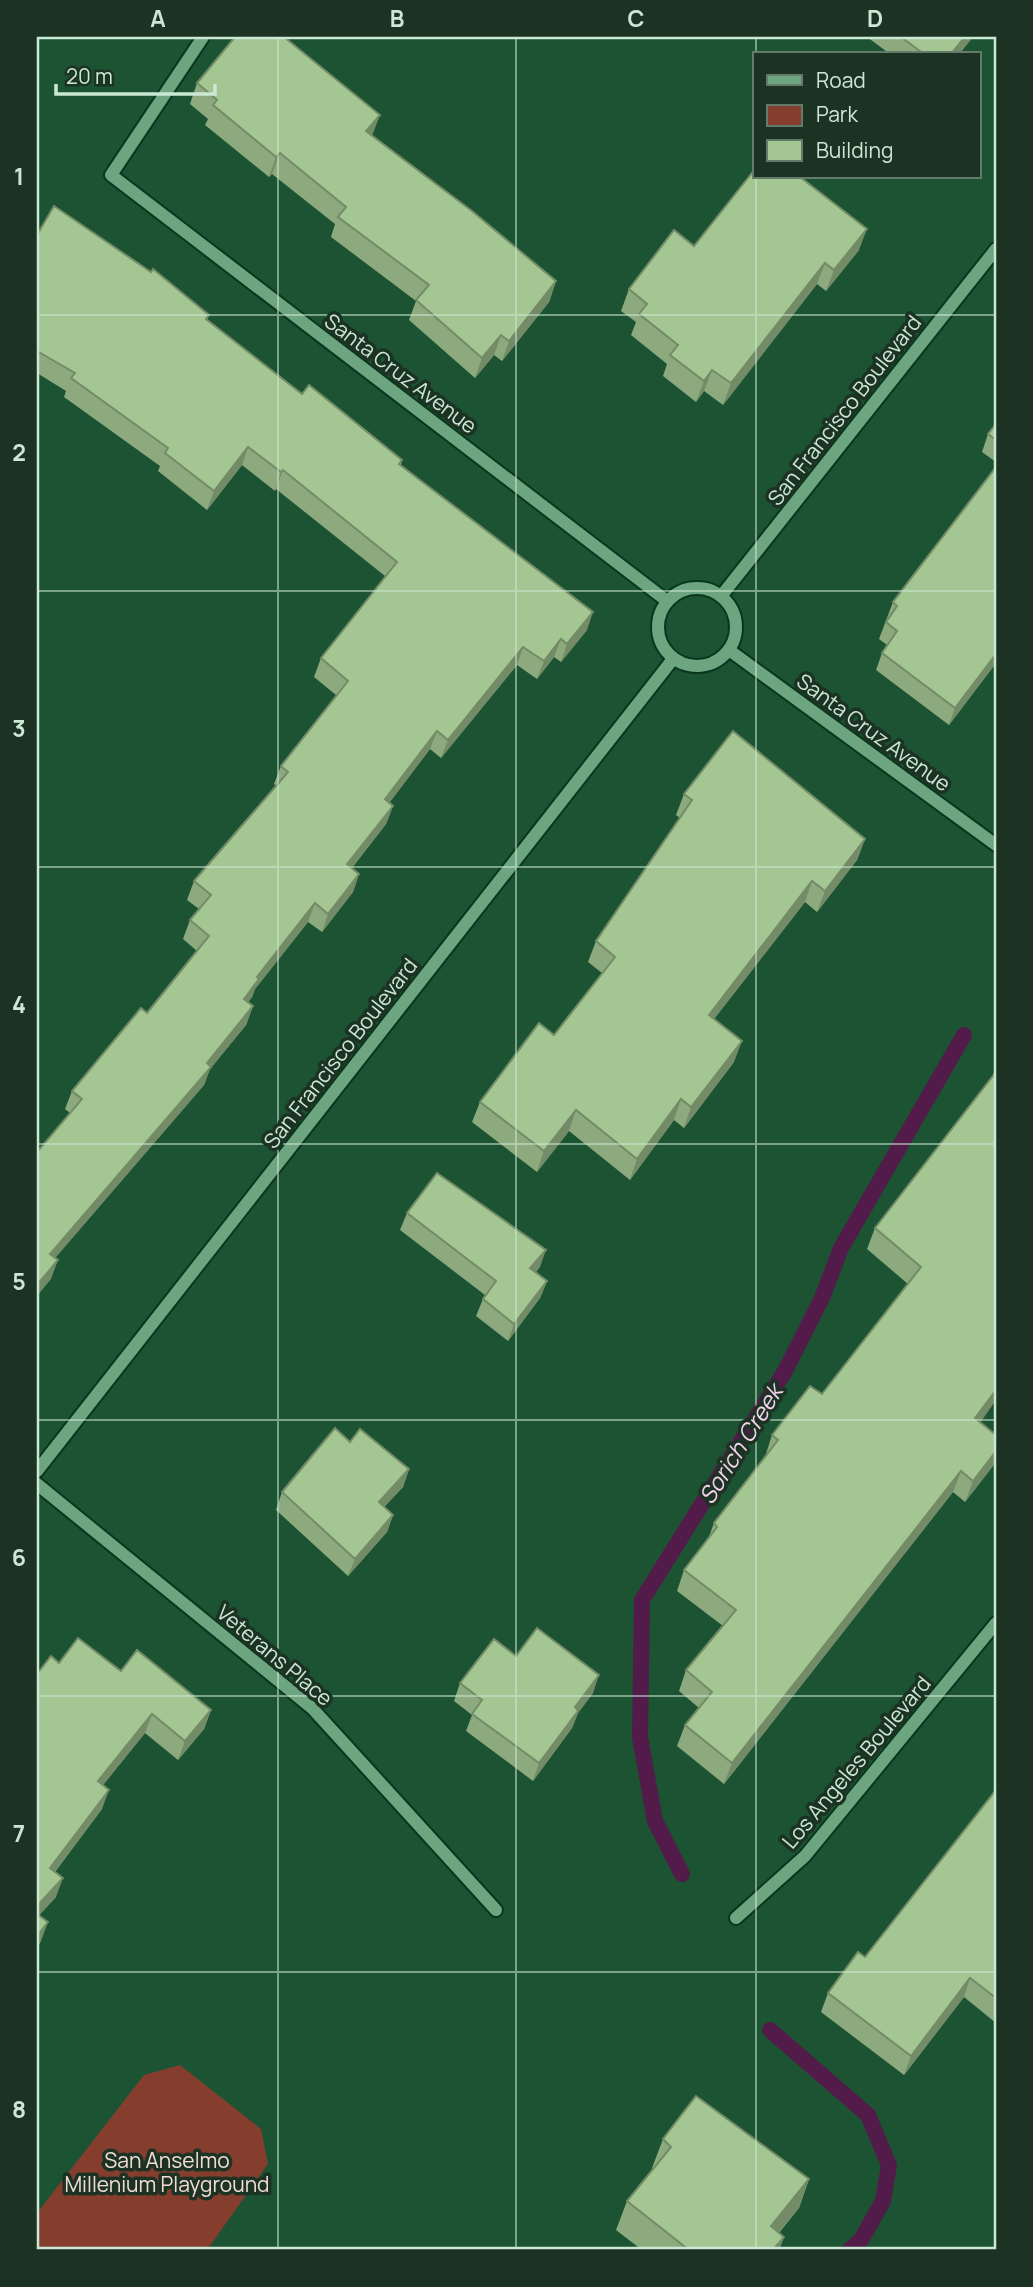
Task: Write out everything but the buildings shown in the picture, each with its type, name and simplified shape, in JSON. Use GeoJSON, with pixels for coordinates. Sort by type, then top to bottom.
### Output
{"type":"FeatureCollection","features":[{"type":"Feature","properties":{"kind":"street","name":"Santa Cruz Avenue"},"geometry":{"type":"LineString","coordinates":[[203,37],[111,175],[667,601]]}},
{"type":"Feature","properties":{"kind":"street","name":"San Francisco Boulevard"},"geometry":{"type":"LineString","coordinates":[[722,595],[996,249]]}},
{"type":"Feature","properties":{"kind":"street"},"geometry":{"type":"LineString","coordinates":[[694,588],[722,595],[731,603],[738,625],[729,650],[705,665],[691,665],[673,659],[660,644],[658,628],[667,601],[677,592],[694,588]]}},
{"type":"Feature","properties":{"kind":"street","name":"Santa Cruz Avenue"},"geometry":{"type":"LineString","coordinates":[[729,650],[996,845]]}},
{"type":"Feature","properties":{"kind":"street","name":"San Francisco Boulevard"},"geometry":{"type":"LineString","coordinates":[[37,1471],[673,659]]}},
{"type":"Feature","properties":{"kind":"street","name":"Veterans Place"},"geometry":{"type":"LineString","coordinates":[[37,1484],[312,1708],[496,1910]]}},
{"type":"Feature","properties":{"kind":"street","name":"Los Angeles Boulevard"},"geometry":{"type":"LineString","coordinates":[[736,1918],[805,1856],[996,1623]]}},
{"type":"Feature","properties":{"kind":"green space","name":"San Anselmo Millenium Playground"},"geometry":{"type":"Polygon","coordinates":[[[180,2065],[261,2129],[268,2164],[207,2250],[37,2250],[37,2213],[144,2075],[180,2065]]]}},
{"type":"Feature","properties":{"kind":"waterway","name":"Sorich Creek"},"geometry":{"type":"LineString","coordinates":[[682,1874],[655,1821],[640,1737],[642,1600],[785,1371],[822,1298],[841,1248],[964,1035]]}},
{"type":"Feature","properties":{"kind":"waterway","name":"Sorich Creek"},"geometry":{"type":"LineString","coordinates":[[770,2030],[868,2115],[889,2165],[883,2201],[861,2240],[850,2250]]}}]}
